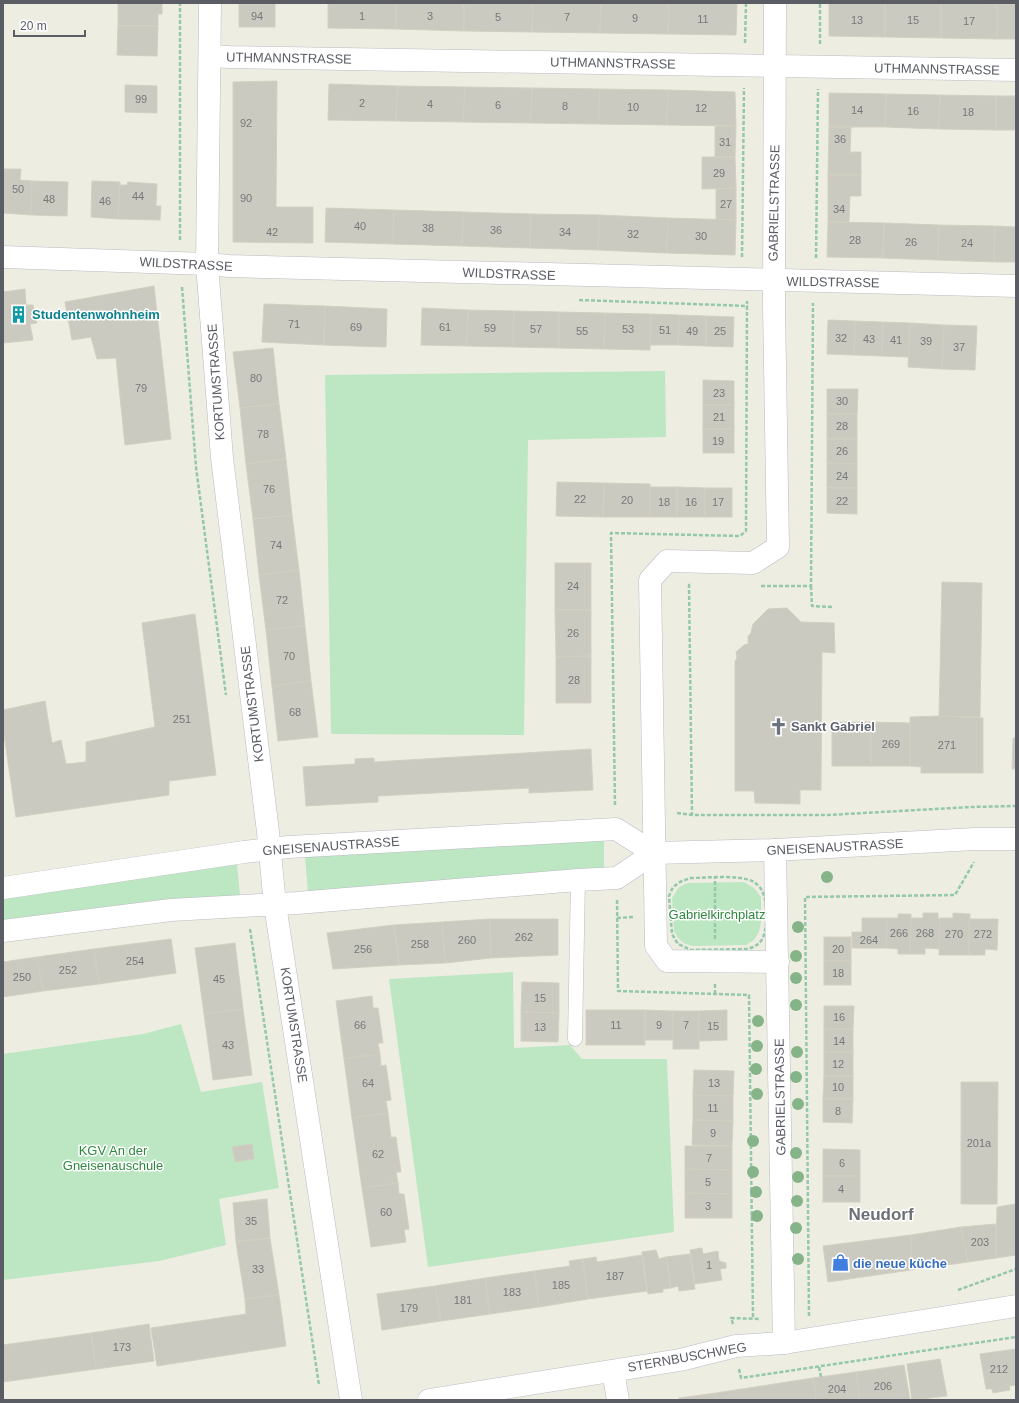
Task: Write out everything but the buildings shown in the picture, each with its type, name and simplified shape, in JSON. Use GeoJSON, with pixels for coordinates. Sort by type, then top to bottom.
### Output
{"type":"FeatureCollection","features":[{"type":"Feature","properties":{"kind":"street","name":"KORTUMSTRASSE"},"geometry":{"type":"LineString","coordinates":[[210,3],[207,264],[222,458],[270,849],[275,905],[351,1400]]}},
{"type":"Feature","properties":{"kind":"street","name":"GABRIELSTRASSE"},"geometry":{"type":"LineString","coordinates":[[654,853],[650,580],[667,561],[753,563],[778,547],[774,280],[775,3]]}},
{"type":"Feature","properties":{"kind":"street","name":"UTHMANNSTRASSE"},"geometry":{"type":"LineString","coordinates":[[210,56],[1016,70]]}},
{"type":"Feature","properties":{"kind":"street","name":"WILDSTRASSE"},"geometry":{"type":"LineString","coordinates":[[3,257],[229,266],[1016,286]]}},
{"type":"Feature","properties":{"kind":"street","name":"GNEISENAUSTRASSE"},"geometry":{"type":"LineString","coordinates":[[3,888],[270,849],[616,829]]}},
{"type":"Feature","properties":{"kind":"street"},"geometry":{"type":"LineString","coordinates":[[616,829],[654,853]]}},
{"type":"Feature","properties":{"kind":"street","name":"GNEISENAUSTRASSE"},"geometry":{"type":"LineString","coordinates":[[654,853],[775,850],[975,839],[1016,839]]}},
{"type":"Feature","properties":{"kind":"street","name":"GABRIELSTRASSE"},"geometry":{"type":"LineString","coordinates":[[775,850],[767,914],[778,962],[784,1343]]}},
{"type":"Feature","properties":{"kind":"street"},"geometry":{"type":"LineString","coordinates":[[3,931],[170,910],[275,905],[617,878],[654,853]]}},
{"type":"Feature","properties":{"kind":"street"},"geometry":{"type":"LineString","coordinates":[[654,853],[662,916],[656,946],[667,961],[715,956],[778,962]]}},
{"type":"Feature","properties":{"kind":"street","name":"STERNBUSCHWEG"},"geometry":{"type":"LineString","coordinates":[[429,1400],[680,1360],[736,1346],[784,1343],[1016,1306]]}},
{"type":"Feature","properties":{"kind":"street"},"geometry":{"type":"LineString","coordinates":[[613,1371],[618,1400]]}},
{"type":"Feature","properties":{"kind":"lane"},"geometry":{"type":"LineString","coordinates":[[575,1039],[578,880]]}},
{"type":"Feature","properties":{"kind":"path"},"geometry":{"type":"LineString","coordinates":[[616,829],[611,533],[740,536],[746,531],[747,306],[742,263],[743,65],[746,3]]}},
{"type":"Feature","properties":{"kind":"path"},"geometry":{"type":"LineString","coordinates":[[813,306],[815,281],[820,3]]}},
{"type":"Feature","properties":{"kind":"path"},"geometry":{"type":"LineString","coordinates":[[811,586],[812,606],[833,607]]}},
{"type":"Feature","properties":{"kind":"path"},"geometry":{"type":"LineString","coordinates":[[809,1323],[805,897],[955,895],[976,858]]}},
{"type":"Feature","properties":{"kind":"path"},"geometry":{"type":"LineString","coordinates":[[617,878],[618,991],[749,995],[752,1318]]}},
{"type":"Feature","properties":{"kind":"path"},"geometry":{"type":"LineString","coordinates":[[690,878],[715,878],[746,878],[755,883],[762,890],[767,914],[765,932],[762,941],[756,946],[715,956],[691,950],[678,944],[662,916],[674,887],[680,882],[690,878]]}},
{"type":"Feature","properties":{"kind":"path"},"geometry":{"type":"LineString","coordinates":[[715,878],[715,994]]}},
{"type":"Feature","properties":{"kind":"path"},"geometry":{"type":"LineString","coordinates":[[617,918],[805,914]]}},
{"type":"Feature","properties":{"kind":"path"},"geometry":{"type":"LineString","coordinates":[[741,1378],[1016,1337]]}},
{"type":"Feature","properties":{"kind":"path"},"geometry":{"type":"LineString","coordinates":[[819,1367],[820,1377]]}},
{"type":"Feature","properties":{"kind":"green space"},"geometry":{"type":"Polygon","coordinates":[[[665,371],[666,437],[528,440],[524,735],[331,734],[325,375],[665,371]]]}},
{"type":"Feature","properties":{"kind":"green space"},"geometry":{"type":"Polygon","coordinates":[[[604,839],[604,869],[308,892],[305,857],[604,839]]]}},
{"type":"Feature","properties":{"kind":"green space"},"geometry":{"type":"Polygon","coordinates":[[[237,864],[240,896],[169,899],[3,920],[3,898],[237,864]]]}},
{"type":"Feature","properties":{"kind":"green space","name":"Gabrielkirchplatz"},"geometry":{"type":"Polygon","coordinates":[[[744,882],[754,888],[761,897],[761,922],[759,932],[754,940],[746,945],[693,946],[685,944],[678,938],[674,931],[672,898],[679,887],[688,883],[744,882]]]}},
{"type":"Feature","properties":{"kind":"green space"},"geometry":{"type":"Polygon","coordinates":[[[513,972],[514,1048],[570,1045],[582,1059],[667,1059],[674,1232],[428,1267],[389,979],[513,972]]]}},
{"type":"Feature","properties":{"kind":"green space","name":"KGV An der Gneisenauschule"},"geometry":{"type":"Polygon","coordinates":[[[181,1024],[201,1092],[262,1082],[279,1188],[219,1199],[226,1245],[159,1261],[3,1280],[3,1054],[143,1034],[181,1024]]]}},
{"type":"Feature","properties":{"kind":"place","name":"Studentenwohnheim"},"geometry":{"type":"Point","coordinates":[19,314]}},
{"type":"Feature","properties":{"kind":"place","name":"Sankt Gabriel"},"geometry":{"type":"Point","coordinates":[778,726]}},
{"type":"Feature","properties":{"kind":"place","name":"die neue küche"},"geometry":{"type":"Point","coordinates":[840,1263]}},
{"type":"Feature","properties":{"kind":"district","name":"Neudorf"},"geometry":{"type":"Point","coordinates":[881,1214]}}]}
